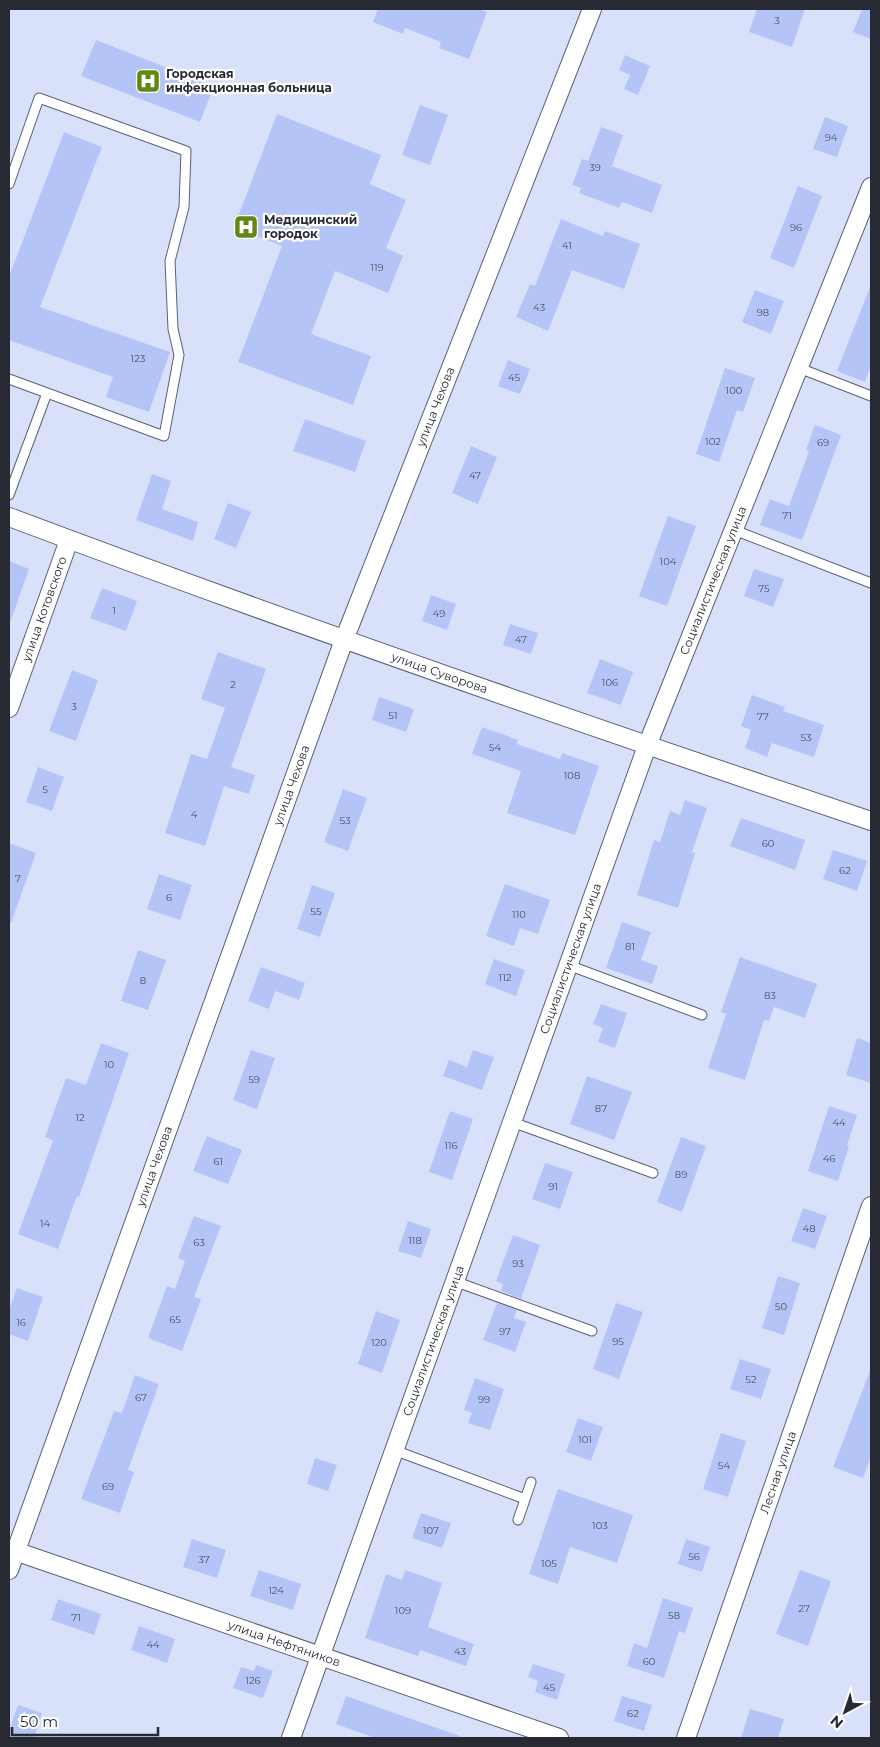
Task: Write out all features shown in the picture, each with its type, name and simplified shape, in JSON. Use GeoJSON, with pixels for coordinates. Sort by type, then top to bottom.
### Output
{"type":"FeatureCollection","features":[{"type":"Feature","properties":{"kind":"street","name":"улица Чехова"},"geometry":{"type":"LineString","coordinates":[[9,1570],[12,1550],[344,640],[592,9]]}},
{"type":"Feature","properties":{"kind":"street","name":"Социалистическая улица"},"geometry":{"type":"LineString","coordinates":[[291,1738],[647,746],[799,368],[866,214],[871,188]]}},
{"type":"Feature","properties":{"kind":"street","name":"улица Суворова"},"geometry":{"type":"LineString","coordinates":[[9,517],[344,640],[647,746],[871,821]]}},
{"type":"Feature","properties":{"kind":"street","name":"улица Котовского"},"geometry":{"type":"LineString","coordinates":[[9,708],[69,540]]}},
{"type":"Feature","properties":{"kind":"street","name":"Лесная улица"},"geometry":{"type":"LineString","coordinates":[[686,1738],[871,1206]]}},
{"type":"Feature","properties":{"kind":"street","name":"улица Нефтяников"},"geometry":{"type":"LineString","coordinates":[[12,1550],[559,1738]]}},
{"type":"Feature","properties":{"kind":"lane"},"geometry":{"type":"LineString","coordinates":[[9,184],[39,98],[186,151],[184,207],[170,261],[173,329],[179,355],[164,436],[9,379]]}},
{"type":"Feature","properties":{"kind":"lane"},"geometry":{"type":"LineString","coordinates":[[799,368],[871,396]]}},
{"type":"Feature","properties":{"kind":"lane"},"geometry":{"type":"LineString","coordinates":[[9,495],[47,393]]}},
{"type":"Feature","properties":{"kind":"lane"},"geometry":{"type":"LineString","coordinates":[[734,530],[871,583]]}},
{"type":"Feature","properties":{"kind":"lane"},"geometry":{"type":"LineString","coordinates":[[568,965],[702,1015]]}},
{"type":"Feature","properties":{"kind":"lane"},"geometry":{"type":"LineString","coordinates":[[512,1122],[652,1173]]}},
{"type":"Feature","properties":{"kind":"lane"},"geometry":{"type":"LineString","coordinates":[[454,1282],[592,1331]]}},
{"type":"Feature","properties":{"kind":"lane"},"geometry":{"type":"LineString","coordinates":[[394,1450],[525,1498]]}},
{"type":"Feature","properties":{"kind":"lane"},"geometry":{"type":"LineString","coordinates":[[518,1520],[531,1482]]}},
{"type":"Feature","properties":{"kind":"building"},"geometry":{"type":"Polygon","coordinates":[[[378,9],[478,9],[487,12],[469,59],[439,48],[441,42],[405,28],[403,34],[373,22],[378,9]]]}},
{"type":"Feature","properties":{"kind":"building"},"geometry":{"type":"Polygon","coordinates":[[[757,9],[805,9],[792,47],[749,32],[757,9]]]}},
{"type":"Feature","properties":{"kind":"building"},"geometry":{"type":"Polygon","coordinates":[[[862,9],[871,9],[871,39],[853,32],[862,9]]]}},
{"type":"Feature","properties":{"kind":"building","name":"Городская инфекционная больница"},"geometry":{"type":"Polygon","coordinates":[[[96,40],[214,86],[200,122],[81,76],[96,40]]]}},
{"type":"Feature","properties":{"kind":"building"},"geometry":{"type":"Polygon","coordinates":[[[625,55],[650,66],[638,95],[624,89],[630,75],[619,70],[625,55]]]}},
{"type":"Feature","properties":{"kind":"building"},"geometry":{"type":"Polygon","coordinates":[[[420,105],[448,115],[430,165],[402,155],[420,105]]]}},
{"type":"Feature","properties":{"kind":"building"},"geometry":{"type":"Polygon","coordinates":[[[277,114],[381,155],[370,184],[406,200],[386,248],[403,256],[388,293],[335,271],[311,334],[371,356],[353,405],[238,362],[282,246],[234,227],[277,114]]]}},
{"type":"Feature","properties":{"kind":"building"},"geometry":{"type":"Polygon","coordinates":[[[825,117],[848,126],[837,157],[813,149],[825,117]]]}},
{"type":"Feature","properties":{"kind":"building"},"geometry":{"type":"Polygon","coordinates":[[[601,127],[623,135],[612,166],[662,185],[652,213],[622,202],[619,208],[579,193],[581,188],[572,185],[582,159],[588,161],[601,127]]]}},
{"type":"Feature","properties":{"kind":"building"},"geometry":{"type":"Polygon","coordinates":[[[64,132],[102,147],[40,307],[170,352],[149,412],[106,397],[113,377],[9,340],[9,277],[64,132]]]}},
{"type":"Feature","properties":{"kind":"building"},"geometry":{"type":"Polygon","coordinates":[[[798,186],[822,196],[794,268],[770,258],[798,186]]]}},
{"type":"Feature","properties":{"kind":"building"},"geometry":{"type":"Polygon","coordinates":[[[561,219],[603,236],[605,231],[640,244],[624,289],[572,270],[548,331],[516,317],[530,284],[535,286],[561,219]]]}},
{"type":"Feature","properties":{"kind":"building"},"geometry":{"type":"Polygon","coordinates":[[[870,287],[871,365],[865,382],[837,371],[870,287]]]}},
{"type":"Feature","properties":{"kind":"building"},"geometry":{"type":"Polygon","coordinates":[[[755,290],[784,301],[771,334],[742,322],[755,290]]]}},
{"type":"Feature","properties":{"kind":"building"},"geometry":{"type":"Polygon","coordinates":[[[508,360],[530,369],[520,394],[498,386],[508,360]]]}},
{"type":"Feature","properties":{"kind":"building"},"geometry":{"type":"Polygon","coordinates":[[[725,368],[755,378],[743,412],[737,410],[719,462],[696,454],[725,368]]]}},
{"type":"Feature","properties":{"kind":"building"},"geometry":{"type":"Polygon","coordinates":[[[305,419],[366,441],[355,472],[293,451],[305,419]]]}},
{"type":"Feature","properties":{"kind":"building"},"geometry":{"type":"Polygon","coordinates":[[[815,425],[841,435],[802,540],[760,525],[770,499],[789,506],[809,451],[806,450],[815,425]]]}},
{"type":"Feature","properties":{"kind":"building"},"geometry":{"type":"Polygon","coordinates":[[[471,446],[497,457],[478,504],[452,493],[471,446]]]}},
{"type":"Feature","properties":{"kind":"building"},"geometry":{"type":"Polygon","coordinates":[[[152,474],[171,481],[162,509],[198,522],[193,541],[136,520],[152,474]]]}},
{"type":"Feature","properties":{"kind":"building"},"geometry":{"type":"Polygon","coordinates":[[[228,503],[251,512],[236,548],[214,539],[228,503]]]}},
{"type":"Feature","properties":{"kind":"building"},"geometry":{"type":"Polygon","coordinates":[[[668,516],[696,526],[667,606],[639,596],[668,516]]]}},
{"type":"Feature","properties":{"kind":"building"},"geometry":{"type":"Polygon","coordinates":[[[9,561],[29,569],[11,620],[9,619],[9,561]]]}},
{"type":"Feature","properties":{"kind":"building"},"geometry":{"type":"Polygon","coordinates":[[[754,569],[784,579],[773,607],[744,596],[754,569]]]}},
{"type":"Feature","properties":{"kind":"building"},"geometry":{"type":"Polygon","coordinates":[[[102,588],[137,601],[126,631],[90,618],[102,588]]]}},
{"type":"Feature","properties":{"kind":"building"},"geometry":{"type":"Polygon","coordinates":[[[431,595],[456,604],[447,630],[422,621],[431,595]]]}},
{"type":"Feature","properties":{"kind":"building"},"geometry":{"type":"Polygon","coordinates":[[[510,624],[538,633],[531,654],[503,645],[510,624]]]}},
{"type":"Feature","properties":{"kind":"building"},"geometry":{"type":"Polygon","coordinates":[[[218,652],[266,669],[231,767],[255,775],[249,794],[224,786],[205,846],[165,833],[191,754],[207,759],[225,708],[201,699],[218,652]]]}},
{"type":"Feature","properties":{"kind":"building"},"geometry":{"type":"Polygon","coordinates":[[[600,659],[633,672],[621,705],[587,693],[600,659]]]}},
{"type":"Feature","properties":{"kind":"building"},"geometry":{"type":"Polygon","coordinates":[[[72,670],[98,680],[76,741],[49,731],[72,670]]]}},
{"type":"Feature","properties":{"kind":"building"},"geometry":{"type":"Polygon","coordinates":[[[752,695],[785,707],[783,711],[824,725],[814,757],[772,743],[767,757],[745,748],[751,730],[741,726],[752,695]]]}},
{"type":"Feature","properties":{"kind":"building"},"geometry":{"type":"Polygon","coordinates":[[[379,697],[414,709],[406,732],[372,720],[379,697]]]}},
{"type":"Feature","properties":{"kind":"building"},"geometry":{"type":"Polygon","coordinates":[[[482,727],[518,740],[517,744],[560,759],[562,753],[599,766],[575,835],[507,813],[521,771],[472,754],[482,727]]]}},
{"type":"Feature","properties":{"kind":"building"},"geometry":{"type":"Polygon","coordinates":[[[38,767],[64,777],[52,811],[26,802],[38,767]]]}},
{"type":"Feature","properties":{"kind":"building"},"geometry":{"type":"Polygon","coordinates":[[[343,789],[367,798],[348,851],[324,842],[343,789]]]}},
{"type":"Feature","properties":{"kind":"building"},"geometry":{"type":"Polygon","coordinates":[[[685,800],[707,808],[692,852],[695,853],[678,908],[637,895],[654,840],[660,842],[670,811],[680,815],[685,800]]]}},
{"type":"Feature","properties":{"kind":"building"},"geometry":{"type":"Polygon","coordinates":[[[741,818],[805,840],[795,870],[730,846],[741,818]]]}},
{"type":"Feature","properties":{"kind":"building"},"geometry":{"type":"Polygon","coordinates":[[[9,843],[36,853],[11,923],[9,923],[9,843]]]}},
{"type":"Feature","properties":{"kind":"building"},"geometry":{"type":"Polygon","coordinates":[[[833,850],[867,861],[857,891],[823,879],[833,850]]]}},
{"type":"Feature","properties":{"kind":"building"},"geometry":{"type":"Polygon","coordinates":[[[159,874],[192,885],[180,920],[147,909],[159,874]]]}},
{"type":"Feature","properties":{"kind":"building"},"geometry":{"type":"Polygon","coordinates":[[[505,884],[550,900],[538,934],[520,928],[514,946],[486,936],[505,884]]]}},
{"type":"Feature","properties":{"kind":"building"},"geometry":{"type":"Polygon","coordinates":[[[312,885],[335,893],[320,937],[297,929],[312,885]]]}},
{"type":"Feature","properties":{"kind":"building"},"geometry":{"type":"Polygon","coordinates":[[[622,922],[651,932],[641,960],[658,966],[652,984],[606,968],[622,922]]]}},
{"type":"Feature","properties":{"kind":"building"},"geometry":{"type":"Polygon","coordinates":[[[138,950],[166,960],[148,1010],[121,1001],[138,950]]]}},
{"type":"Feature","properties":{"kind":"building"},"geometry":{"type":"Polygon","coordinates":[[[740,957],[817,984],[805,1018],[774,1007],[769,1021],[764,1020],[745,1080],[708,1068],[726,1014],[721,1012],[740,957]]]}},
{"type":"Feature","properties":{"kind":"building"},"geometry":{"type":"Polygon","coordinates":[[[494,959],[525,970],[516,996],[485,984],[494,959]]]}},
{"type":"Feature","properties":{"kind":"building"},"geometry":{"type":"Polygon","coordinates":[[[261,967],[305,983],[299,1000],[275,991],[269,1009],[248,1001],[261,967]]]}},
{"type":"Feature","properties":{"kind":"building"},"geometry":{"type":"Polygon","coordinates":[[[601,1004],[627,1013],[615,1048],[598,1042],[603,1028],[593,1024],[601,1004]]]}},
{"type":"Feature","properties":{"kind":"building"},"geometry":{"type":"Polygon","coordinates":[[[857,1038],[871,1043],[871,1083],[846,1075],[857,1038]]]}},
{"type":"Feature","properties":{"kind":"building"},"geometry":{"type":"Polygon","coordinates":[[[101,1043],[129,1053],[79,1197],[77,1196],[58,1249],[18,1234],[53,1141],[45,1137],[66,1078],[86,1085],[101,1043]]]}},
{"type":"Feature","properties":{"kind":"building"},"geometry":{"type":"Polygon","coordinates":[[[251,1050],[275,1058],[257,1109],[233,1100],[251,1050]]]}},
{"type":"Feature","properties":{"kind":"building"},"geometry":{"type":"Polygon","coordinates":[[[473,1050],[494,1057],[482,1090],[443,1076],[449,1060],[467,1067],[473,1050]]]}},
{"type":"Feature","properties":{"kind":"building"},"geometry":{"type":"Polygon","coordinates":[[[587,1076],[632,1092],[614,1140],[570,1124],[587,1076]]]}},
{"type":"Feature","properties":{"kind":"building"},"geometry":{"type":"Polygon","coordinates":[[[829,1106],[857,1115],[838,1181],[808,1171],[829,1106]]]}},
{"type":"Feature","properties":{"kind":"building"},"geometry":{"type":"Polygon","coordinates":[[[450,1111],[473,1119],[452,1180],[429,1172],[450,1111]]]}},
{"type":"Feature","properties":{"kind":"building"},"geometry":{"type":"Polygon","coordinates":[[[207,1136],[242,1150],[228,1184],[193,1171],[207,1136]]]}},
{"type":"Feature","properties":{"kind":"building"},"geometry":{"type":"Polygon","coordinates":[[[681,1137],[706,1146],[682,1212],[657,1202],[681,1137]]]}},
{"type":"Feature","properties":{"kind":"building"},"geometry":{"type":"Polygon","coordinates":[[[545,1163],[573,1172],[560,1209],[532,1199],[545,1163]]]}},
{"type":"Feature","properties":{"kind":"building"},"geometry":{"type":"Polygon","coordinates":[[[803,1208],[827,1216],[815,1249],[791,1241],[803,1208]]]}},
{"type":"Feature","properties":{"kind":"building"},"geometry":{"type":"Polygon","coordinates":[[[194,1216],[221,1226],[194,1297],[201,1299],[182,1351],[148,1338],[167,1286],[175,1289],[185,1261],[178,1258],[194,1216]]]}},
{"type":"Feature","properties":{"kind":"building"},"geometry":{"type":"Polygon","coordinates":[[[408,1221],[431,1229],[421,1258],[398,1251],[408,1221]]]}},
{"type":"Feature","properties":{"kind":"building"},"geometry":{"type":"Polygon","coordinates":[[[513,1235],[540,1245],[521,1299],[501,1291],[503,1284],[496,1281],[513,1235]]]}},
{"type":"Feature","properties":{"kind":"building"},"geometry":{"type":"Polygon","coordinates":[[[778,1276],[800,1283],[784,1335],[762,1328],[778,1276]]]}},
{"type":"Feature","properties":{"kind":"building"},"geometry":{"type":"Polygon","coordinates":[[[17,1288],[43,1297],[28,1341],[9,1334],[9,1310],[17,1288]]]}},
{"type":"Feature","properties":{"kind":"building"},"geometry":{"type":"Polygon","coordinates":[[[497,1303],[517,1310],[514,1318],[526,1322],[515,1352],[483,1340],[497,1303]]]}},
{"type":"Feature","properties":{"kind":"building"},"geometry":{"type":"Polygon","coordinates":[[[616,1303],[643,1312],[619,1379],[593,1369],[616,1303]]]}},
{"type":"Feature","properties":{"kind":"building"},"geometry":{"type":"Polygon","coordinates":[[[376,1311],[400,1320],[382,1373],[358,1364],[376,1311]]]}},
{"type":"Feature","properties":{"kind":"building"},"geometry":{"type":"Polygon","coordinates":[[[740,1359],[771,1369],[761,1399],[730,1389],[740,1359]]]}},
{"type":"Feature","properties":{"kind":"building"},"geometry":{"type":"Polygon","coordinates":[[[870,1371],[871,1456],[863,1478],[833,1467],[870,1371]]]}},
{"type":"Feature","properties":{"kind":"building"},"geometry":{"type":"Polygon","coordinates":[[[135,1375],[159,1384],[128,1470],[134,1472],[120,1513],[81,1499],[114,1411],[122,1413],[135,1375]]]}},
{"type":"Feature","properties":{"kind":"building"},"geometry":{"type":"Polygon","coordinates":[[[475,1378],[504,1389],[490,1430],[468,1423],[472,1413],[464,1410],[475,1378]]]}},
{"type":"Feature","properties":{"kind":"building"},"geometry":{"type":"Polygon","coordinates":[[[578,1418],[603,1427],[591,1461],[566,1452],[578,1418]]]}},
{"type":"Feature","properties":{"kind":"building"},"geometry":{"type":"Polygon","coordinates":[[[721,1433],[746,1441],[728,1497],[703,1489],[721,1433]]]}},
{"type":"Feature","properties":{"kind":"building"},"geometry":{"type":"Polygon","coordinates":[[[315,1458],[337,1465],[328,1491],[307,1484],[315,1458]]]}},
{"type":"Feature","properties":{"kind":"building"},"geometry":{"type":"Polygon","coordinates":[[[558,1489],[633,1515],[617,1563],[570,1547],[558,1584],[529,1574],[558,1489]]]}},
{"type":"Feature","properties":{"kind":"building"},"geometry":{"type":"Polygon","coordinates":[[[421,1513],[451,1523],[442,1548],[412,1538],[421,1513]]]}},
{"type":"Feature","properties":{"kind":"building"},"geometry":{"type":"Polygon","coordinates":[[[192,1539],[226,1550],[217,1578],[183,1567],[192,1539]]]}},
{"type":"Feature","properties":{"kind":"building"},"geometry":{"type":"Polygon","coordinates":[[[686,1539],[710,1547],[702,1572],[678,1564],[686,1539]]]}},
{"type":"Feature","properties":{"kind":"building"},"geometry":{"type":"Polygon","coordinates":[[[259,1570],[301,1584],[293,1610],[250,1596],[259,1570]]]}},
{"type":"Feature","properties":{"kind":"building"},"geometry":{"type":"Polygon","coordinates":[[[405,1570],[442,1583],[428,1627],[474,1644],[466,1666],[420,1650],[418,1656],[365,1638],[386,1574],[402,1580],[405,1570]]]}},
{"type":"Feature","properties":{"kind":"building"},"geometry":{"type":"Polygon","coordinates":[[[800,1570],[831,1581],[808,1646],[776,1634],[800,1570]]]}},
{"type":"Feature","properties":{"kind":"building"},"geometry":{"type":"Polygon","coordinates":[[[663,1598],[693,1608],[685,1633],[679,1631],[664,1678],[627,1666],[634,1643],[647,1648],[663,1598]]]}},
{"type":"Feature","properties":{"kind":"building"},"geometry":{"type":"Polygon","coordinates":[[[58,1599],[101,1614],[94,1635],[51,1620],[58,1599]]]}},
{"type":"Feature","properties":{"kind":"building"},"geometry":{"type":"Polygon","coordinates":[[[139,1626],[175,1639],[167,1663],[131,1650],[139,1626]]]}},
{"type":"Feature","properties":{"kind":"building"},"geometry":{"type":"Polygon","coordinates":[[[533,1664],[565,1674],[557,1700],[535,1692],[538,1681],[528,1677],[533,1664]]]}},
{"type":"Feature","properties":{"kind":"building"},"geometry":{"type":"Polygon","coordinates":[[[256,1665],[273,1671],[263,1698],[233,1688],[241,1667],[254,1671],[256,1665]]]}},
{"type":"Feature","properties":{"kind":"building"},"geometry":{"type":"Polygon","coordinates":[[[346,1696],[460,1736],[459,1738],[375,1738],[336,1724],[346,1696]]]}},
{"type":"Feature","properties":{"kind":"building"},"geometry":{"type":"Polygon","coordinates":[[[622,1696],[652,1705],[644,1731],[614,1721],[622,1696]]]}},
{"type":"Feature","properties":{"kind":"building"},"geometry":{"type":"Polygon","coordinates":[[[18,1705],[42,1713],[34,1738],[9,1738],[9,1731],[18,1705]]]}},
{"type":"Feature","properties":{"kind":"building"},"geometry":{"type":"Polygon","coordinates":[[[750,1709],[784,1719],[778,1738],[741,1738],[750,1709]]]}},
{"type":"Feature","properties":{"kind":"place","name":"Городская инфекционная больница"},"geometry":{"type":"Point","coordinates":[148,81]}},
{"type":"Feature","properties":{"kind":"place","name":"Медицинский городок"},"geometry":{"type":"Point","coordinates":[246,227]}}]}
